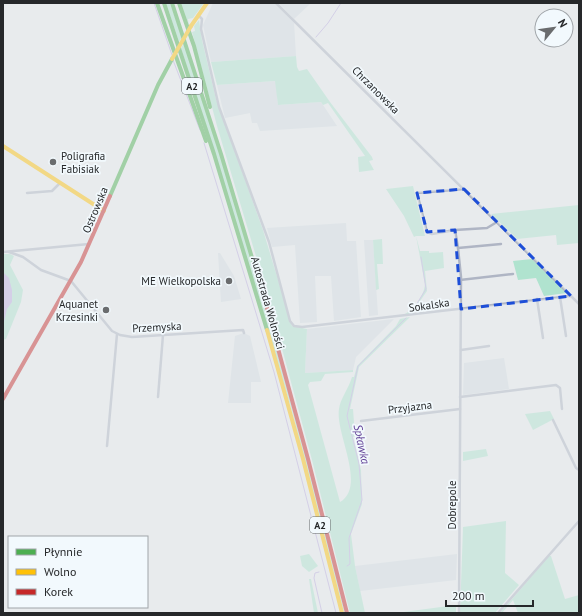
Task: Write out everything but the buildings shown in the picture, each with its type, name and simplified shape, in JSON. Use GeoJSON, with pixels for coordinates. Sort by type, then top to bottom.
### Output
{"type":"FeatureCollection","features":[{"type":"Feature","properties":{"kind":"main road"},"geometry":{"type":"LineString","coordinates":[[157,3],[190,100],[219,170]]}},
{"type":"Feature","properties":{"kind":"main road","name":"Autostrada Wolności"},"geometry":{"type":"LineString","coordinates":[[164,3],[219,170],[297,434],[342,613]]}},
{"type":"Feature","properties":{"kind":"main road","name":"Autostrada Wolności"},"geometry":{"type":"LineString","coordinates":[[172,3],[213,127],[266,301],[313,476],[347,613]]}},
{"type":"Feature","properties":{"kind":"main road"},"geometry":{"type":"LineString","coordinates":[[179,3],[197,57],[213,127]]}},
{"type":"Feature","properties":{"kind":"main road","name":"Ostrowska"},"geometry":{"type":"LineString","coordinates":[[3,399],[90,244],[158,85],[198,14],[207,3]]}},
{"type":"Feature","properties":{"kind":"main road"},"geometry":{"type":"LineString","coordinates":[[3,146],[104,211]]}},
{"type":"Feature","properties":{"kind":"street","name":"Chrzanowska"},"geometry":{"type":"LineString","coordinates":[[276,3],[579,304]]}},
{"type":"Feature","properties":{"kind":"street","name":"Sokalska"},"geometry":{"type":"LineString","coordinates":[[198,14],[202,19],[201,29],[219,107],[269,242],[290,321],[294,326],[302,327],[571,296]]}},
{"type":"Feature","properties":{"kind":"street"},"geometry":{"type":"LineString","coordinates":[[27,193],[52,190],[60,183]]}},
{"type":"Feature","properties":{"kind":"street"},"geometry":{"type":"LineString","coordinates":[[464,189],[417,193],[426,232],[432,234],[456,230],[487,228],[497,222]]}},
{"type":"Feature","properties":{"kind":"street","name":"Dobrepole"},"geometry":{"type":"LineString","coordinates":[[456,230],[461,309],[459,613]]}},
{"type":"Feature","properties":{"kind":"street"},"geometry":{"type":"LineString","coordinates":[[3,252],[90,244]]}},
{"type":"Feature","properties":{"kind":"street"},"geometry":{"type":"LineString","coordinates":[[458,248],[500,244]]}},
{"type":"Feature","properties":{"kind":"street"},"geometry":{"type":"LineString","coordinates":[[23,258],[24,251]]}},
{"type":"Feature","properties":{"kind":"street"},"geometry":{"type":"LineString","coordinates":[[9,252],[23,258],[41,270],[70,281]]}},
{"type":"Feature","properties":{"kind":"street"},"geometry":{"type":"LineString","coordinates":[[460,280],[513,274]]}},
{"type":"Feature","properties":{"kind":"street","name":"Przemyska"},"geometry":{"type":"LineString","coordinates":[[70,281],[108,326],[117,334],[132,337],[243,330],[244,333]]}},
{"type":"Feature","properties":{"kind":"street"},"geometry":{"type":"LineString","coordinates":[[560,297],[566,336]]}},
{"type":"Feature","properties":{"kind":"street"},"geometry":{"type":"LineString","coordinates":[[538,299],[543,338]]}},
{"type":"Feature","properties":{"kind":"street"},"geometry":{"type":"LineString","coordinates":[[107,446],[117,334]]}},
{"type":"Feature","properties":{"kind":"street"},"geometry":{"type":"LineString","coordinates":[[158,397],[163,335]]}},
{"type":"Feature","properties":{"kind":"street"},"geometry":{"type":"LineString","coordinates":[[461,350],[489,346]]}},
{"type":"Feature","properties":{"kind":"street"},"geometry":{"type":"LineString","coordinates":[[460,397],[556,385],[560,388],[562,409]]}},
{"type":"Feature","properties":{"kind":"street","name":"Przyjazna"},"geometry":{"type":"LineString","coordinates":[[361,421],[460,409]]}},
{"type":"Feature","properties":{"kind":"street"},"geometry":{"type":"LineString","coordinates":[[553,420],[576,468],[579,470]]}},
{"type":"Feature","properties":{"kind":"street"},"geometry":{"type":"LineString","coordinates":[[498,613],[579,521]]}},
{"type":"Feature","properties":{"kind":"highlighted area"},"geometry":{"type":"Polygon","coordinates":[[[464,189],[571,296],[461,309],[455,230],[427,232],[417,193],[464,189]]]}},
{"type":"Feature","properties":{"kind":"shaded area"},"geometry":{"type":"Polygon","coordinates":[[[213,3],[275,3],[294,23],[296,56],[211,62],[203,25],[213,3]]]}},
{"type":"Feature","properties":{"kind":"shaded area"},"geometry":{"type":"Polygon","coordinates":[[[279,3],[311,3],[294,19],[279,3]]]}},
{"type":"Feature","properties":{"kind":"shaded area"},"geometry":{"type":"Polygon","coordinates":[[[276,81],[278,105],[321,102],[337,126],[260,131],[257,123],[252,123],[250,113],[225,118],[217,85],[276,81]]]}},
{"type":"Feature","properties":{"kind":"shaded area"},"geometry":{"type":"Polygon","coordinates":[[[346,223],[347,241],[356,241],[361,317],[334,321],[331,276],[315,276],[317,322],[300,323],[295,245],[272,247],[267,228],[346,223]]]}},
{"type":"Feature","properties":{"kind":"shaded area"},"geometry":{"type":"Polygon","coordinates":[[[364,240],[373,240],[378,315],[369,316],[364,240]]]}},
{"type":"Feature","properties":{"kind":"shaded area"},"geometry":{"type":"Polygon","coordinates":[[[218,253],[220,253],[234,276],[241,299],[221,302],[218,253]]]}},
{"type":"Feature","properties":{"kind":"shaded area"},"geometry":{"type":"Polygon","coordinates":[[[3,272],[9,278],[12,290],[12,302],[7,309],[3,326],[3,272]]]}},
{"type":"Feature","properties":{"kind":"shaded area"},"geometry":{"type":"Polygon","coordinates":[[[394,319],[356,357],[353,370],[305,373],[307,329],[394,319]]]}},
{"type":"Feature","properties":{"kind":"shaded area"},"geometry":{"type":"Polygon","coordinates":[[[244,333],[250,336],[261,382],[251,382],[251,403],[228,403],[235,336],[244,333]]]}},
{"type":"Feature","properties":{"kind":"shaded area"},"geometry":{"type":"Polygon","coordinates":[[[504,358],[509,389],[463,395],[464,363],[504,358]]]}},
{"type":"Feature","properties":{"kind":"shaded area"},"geometry":{"type":"Polygon","coordinates":[[[457,554],[456,580],[360,591],[355,566],[457,554]]]}},
{"type":"Feature","properties":{"kind":"green space"},"geometry":{"type":"Polygon","coordinates":[[[166,3],[170,3],[182,37],[179,42],[166,3]]]}},
{"type":"Feature","properties":{"kind":"green space"},"geometry":{"type":"Polygon","coordinates":[[[181,3],[204,3],[193,18],[188,19],[189,26],[181,3]]]}},
{"type":"Feature","properties":{"kind":"green space"},"geometry":{"type":"Polygon","coordinates":[[[199,20],[202,40],[216,99],[263,230],[292,326],[307,329],[305,373],[353,370],[353,372],[325,374],[321,381],[310,382],[308,385],[340,502],[348,494],[351,484],[348,458],[339,419],[341,401],[352,377],[354,377],[357,366],[396,326],[400,319],[410,317],[359,367],[350,409],[353,409],[355,436],[353,437],[361,470],[362,504],[351,534],[355,566],[365,613],[350,613],[312,460],[267,293],[217,126],[192,32],[195,31],[194,26],[199,20]]]}},
{"type":"Feature","properties":{"kind":"green space"},"geometry":{"type":"Polygon","coordinates":[[[184,43],[244,231],[314,485],[345,613],[292,411],[181,48],[184,43]]]}},
{"type":"Feature","properties":{"kind":"green space"},"geometry":{"type":"Polygon","coordinates":[[[296,56],[299,71],[307,69],[372,157],[373,160],[369,161],[374,170],[359,172],[358,157],[365,156],[328,103],[323,105],[321,102],[278,105],[275,81],[217,85],[211,62],[296,56]]]}},
{"type":"Feature","properties":{"kind":"green space"},"geometry":{"type":"Polygon","coordinates":[[[413,186],[425,236],[414,237],[404,216],[386,189],[413,186]]]}},
{"type":"Feature","properties":{"kind":"green space"},"geometry":{"type":"Polygon","coordinates":[[[579,205],[579,243],[557,245],[556,235],[517,239],[491,214],[579,205]]]}},
{"type":"Feature","properties":{"kind":"green space"},"geometry":{"type":"Polygon","coordinates":[[[416,236],[420,251],[429,251],[429,253],[443,252],[444,268],[425,271],[427,291],[411,314],[403,315],[411,310],[418,302],[423,293],[425,284],[416,236]]]}},
{"type":"Feature","properties":{"kind":"green space"},"geometry":{"type":"Polygon","coordinates":[[[382,239],[383,264],[377,264],[379,289],[376,290],[373,240],[382,239]]]}},
{"type":"Feature","properties":{"kind":"green space"},"geometry":{"type":"Polygon","coordinates":[[[3,254],[10,254],[14,256],[10,265],[23,290],[21,302],[6,339],[3,340],[3,254]]]}},
{"type":"Feature","properties":{"kind":"green space"},"geometry":{"type":"Polygon","coordinates":[[[532,259],[567,293],[544,296],[536,278],[518,280],[513,261],[532,259]]]}},
{"type":"Feature","properties":{"kind":"green space"},"geometry":{"type":"Polygon","coordinates":[[[550,411],[554,419],[533,430],[525,414],[550,411]]]}},
{"type":"Feature","properties":{"kind":"green space"},"geometry":{"type":"Polygon","coordinates":[[[486,449],[488,456],[463,461],[463,452],[486,449]]]}},
{"type":"Feature","properties":{"kind":"green space"},"geometry":{"type":"Polygon","coordinates":[[[506,521],[505,573],[519,585],[495,613],[460,613],[463,527],[506,521]]]}},
{"type":"Feature","properties":{"kind":"green space"},"geometry":{"type":"Polygon","coordinates":[[[309,554],[318,566],[309,572],[302,566],[300,556],[309,554]]]}},
{"type":"Feature","properties":{"kind":"green space"},"geometry":{"type":"Polygon","coordinates":[[[549,556],[551,556],[565,599],[579,595],[579,613],[518,613],[513,600],[502,613],[500,613],[549,556]]]}},
{"type":"Feature","properties":{"kind":"green space"},"geometry":{"type":"Polygon","coordinates":[[[309,579],[311,579],[318,613],[314,613],[309,579]]]}},
{"type":"Feature","properties":{"kind":"green space"},"geometry":{"type":"Polygon","coordinates":[[[456,605],[456,613],[396,613],[456,605]]]}},
{"type":"Feature","properties":{"kind":"waterway"},"geometry":{"type":"LineString","coordinates":[[154,3],[172,55]]}},
{"type":"Feature","properties":{"kind":"waterway"},"geometry":{"type":"LineString","coordinates":[[316,37],[328,23],[341,3]]}},
{"type":"Feature","properties":{"kind":"waterway"},"geometry":{"type":"LineString","coordinates":[[173,60],[200,130]]}},
{"type":"Feature","properties":{"kind":"waterway"},"geometry":{"type":"LineString","coordinates":[[204,143],[274,372],[336,613]]}},
{"type":"Feature","properties":{"kind":"waterway","name":"Spławka"},"geometry":{"type":"LineString","coordinates":[[411,313],[426,289],[421,257]]}},
{"type":"Feature","properties":{"kind":"waterway","name":"Spławka"},"geometry":{"type":"LineString","coordinates":[[347,566],[350,564],[349,538],[362,500],[359,464],[347,416],[358,366],[406,318]]}},
{"type":"Feature","properties":{"kind":"waterway","name":"Spławka"},"geometry":{"type":"LineString","coordinates":[[319,572],[315,573],[314,578],[322,613]]}},
{"type":"Feature","properties":{"kind":"traffic: fast"},"geometry":{"type":"LineString","coordinates":[[157,3],[206,141]]}},
{"type":"Feature","properties":{"kind":"traffic: fast"},"geometry":{"type":"LineString","coordinates":[[164,3],[214,154],[267,330]]}},
{"type":"Feature","properties":{"kind":"traffic: fast"},"geometry":{"type":"LineString","coordinates":[[172,3],[221,154],[267,308]]}},
{"type":"Feature","properties":{"kind":"traffic: fast"},"geometry":{"type":"LineString","coordinates":[[179,3],[194,46],[210,107]]}},
{"type":"Feature","properties":{"kind":"traffic: fast"},"geometry":{"type":"LineString","coordinates":[[110,196],[158,85],[172,59]]}},
{"type":"Feature","properties":{"kind":"traffic: slow"},"geometry":{"type":"LineString","coordinates":[[191,26],[207,3]]}},
{"type":"Feature","properties":{"kind":"traffic: slow"},"geometry":{"type":"LineString","coordinates":[[172,59],[191,26]]}},
{"type":"Feature","properties":{"kind":"traffic: slow"},"geometry":{"type":"LineString","coordinates":[[3,146],[104,211]]}},
{"type":"Feature","properties":{"kind":"traffic: slow"},"geometry":{"type":"LineString","coordinates":[[267,330],[303,459],[342,613]]}},
{"type":"Feature","properties":{"kind":"traffic: jam"},"geometry":{"type":"LineString","coordinates":[[3,399],[81,262],[110,196]]}},
{"type":"Feature","properties":{"kind":"traffic: jam"},"geometry":{"type":"LineString","coordinates":[[267,308],[308,459],[347,613]]}},
{"type":"Feature","properties":{"kind":"place","name":"Poligrafia Fabisiak"},"geometry":{"type":"Point","coordinates":[53,162]}},
{"type":"Feature","properties":{"kind":"place","name":"ME Wielkopolska"},"geometry":{"type":"Point","coordinates":[229,281]}},
{"type":"Feature","properties":{"kind":"place","name":"Aquanet Krzesinki"},"geometry":{"type":"Point","coordinates":[106,310]}}]}
